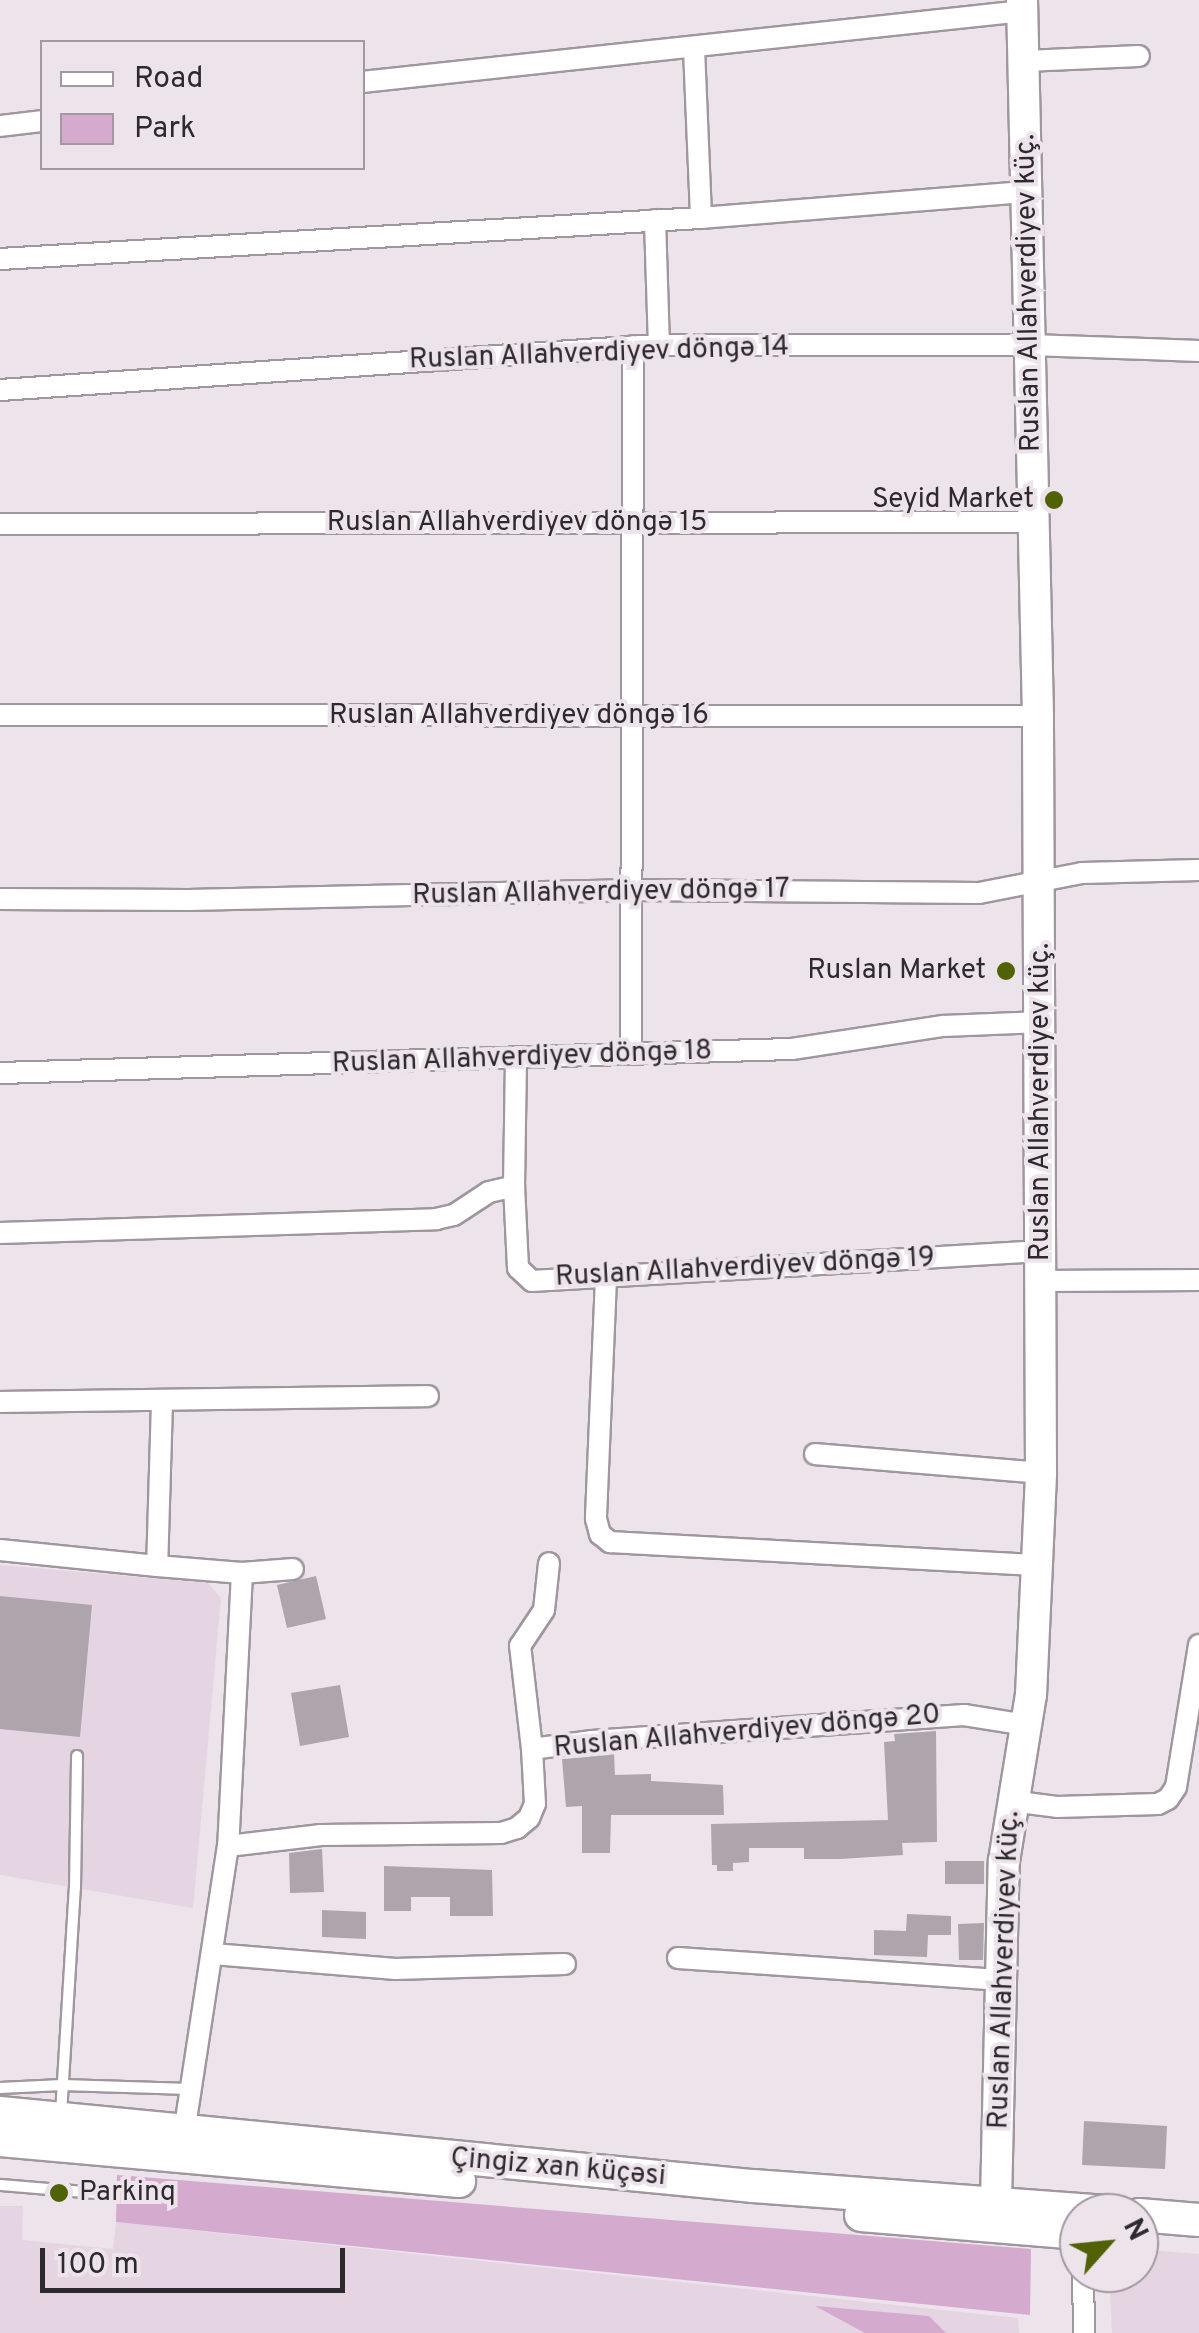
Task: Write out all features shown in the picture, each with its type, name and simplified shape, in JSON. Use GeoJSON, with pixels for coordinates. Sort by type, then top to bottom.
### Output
{"type":"FeatureCollection","features":[{"type":"Feature","properties":{"kind":"main road","name":"Çingiz xan küçəsi"},"geometry":{"type":"LineString","coordinates":[[0,2113],[60,2122],[753,2186],[1059,2208]]}},
{"type":"Feature","properties":{"kind":"main road","name":"Çingiz xan küçəsi"},"geometry":{"type":"LineString","coordinates":[[0,2140],[1059,2231]]}},
{"type":"Feature","properties":{"kind":"main road"},"geometry":{"type":"LineString","coordinates":[[1159,2217],[1199,2220]]}},
{"type":"Feature","properties":{"kind":"main road"},"geometry":{"type":"LineString","coordinates":[[1159,2239],[1199,2242]]}},
{"type":"Feature","properties":{"kind":"street"},"geometry":{"type":"LineString","coordinates":[[365,82],[694,49],[1023,6]]}},
{"type":"Feature","properties":{"kind":"street","name":"Ruslan Allahverdiyev küç."},"geometry":{"type":"LineString","coordinates":[[996,2202],[1004,1861],[1011,1801],[1027,1725],[1041,1473],[1042,1022],[1023,6]]}},
{"type":"Feature","properties":{"kind":"street"},"geometry":{"type":"LineString","coordinates":[[694,49],[701,218]]}},
{"type":"Feature","properties":{"kind":"street"},"geometry":{"type":"LineString","coordinates":[[1025,61],[1140,56]]}},
{"type":"Feature","properties":{"kind":"street"},"geometry":{"type":"LineString","coordinates":[[0,126],[40,121]]}},
{"type":"Feature","properties":{"kind":"street"},"geometry":{"type":"LineString","coordinates":[[0,259],[701,218],[1028,192]]}},
{"type":"Feature","properties":{"kind":"street"},"geometry":{"type":"LineString","coordinates":[[654,220],[659,345]]}},
{"type":"Feature","properties":{"kind":"street","name":"Ruslan Allahverdiyev döngə 14"},"geometry":{"type":"LineString","coordinates":[[0,390],[659,345],[1030,345],[1199,351]]}},
{"type":"Feature","properties":{"kind":"street"},"geometry":{"type":"LineString","coordinates":[[632,346],[632,1054]]}},
{"type":"Feature","properties":{"kind":"street","name":"Ruslan Allahverdiyev döngə 15"},"geometry":{"type":"LineString","coordinates":[[0,524],[1034,522]]}},
{"type":"Feature","properties":{"kind":"street","name":"Ruslan Allahverdiyev döngə 16"},"geometry":{"type":"LineString","coordinates":[[0,715],[1038,716]]}},
{"type":"Feature","properties":{"kind":"street","name":"Ruslan Allahverdiyev döngə 17"},"geometry":{"type":"LineString","coordinates":[[0,898],[208,900],[634,890],[979,894],[1082,873],[1199,870]]}},
{"type":"Feature","properties":{"kind":"street","name":"Ruslan Allahverdiyev döngə 18"},"geometry":{"type":"LineString","coordinates":[[0,1072],[792,1049],[943,1026],[1042,1022]]}},
{"type":"Feature","properties":{"kind":"street"},"geometry":{"type":"LineString","coordinates":[[0,1233],[436,1219],[454,1214],[498,1188],[514,1186],[516,1059]]}},
{"type":"Feature","properties":{"kind":"street","name":"Ruslan Allahverdiyev döngə 19"},"geometry":{"type":"LineString","coordinates":[[514,1186],[518,1268],[522,1276],[532,1281],[1042,1266],[1199,1280]]}},
{"type":"Feature","properties":{"kind":"street"},"geometry":{"type":"LineString","coordinates":[[606,1278],[596,1519],[600,1534],[610,1542],[1038,1566]]}},
{"type":"Feature","properties":{"kind":"street"},"geometry":{"type":"LineString","coordinates":[[0,1402],[428,1396]]}},
{"type":"Feature","properties":{"kind":"street"},"geometry":{"type":"LineString","coordinates":[[157,1566],[162,1402]]}},
{"type":"Feature","properties":{"kind":"street"},"geometry":{"type":"LineString","coordinates":[[815,1454],[1041,1473]]}},
{"type":"Feature","properties":{"kind":"street"},"geometry":{"type":"LineString","coordinates":[[0,1550],[242,1573],[294,1569]]}},
{"type":"Feature","properties":{"kind":"street"},"geometry":{"type":"LineString","coordinates":[[532,1749],[520,1646],[544,1610],[549,1563]]}},
{"type":"Feature","properties":{"kind":"street"},"geometry":{"type":"LineString","coordinates":[[184,2133],[228,1846],[242,1573]]}},
{"type":"Feature","properties":{"kind":"street"},"geometry":{"type":"LineString","coordinates":[[1011,1801],[1058,1807],[1158,1804],[1168,1799],[1176,1787],[1199,1645]]}},
{"type":"Feature","properties":{"kind":"street","name":"Ruslan Allahverdiyev döngə 20"},"geometry":{"type":"LineString","coordinates":[[228,1846],[322,1835],[502,1833],[529,1818],[535,1804],[532,1749],[592,1741],[964,1714],[1027,1725]]}},
{"type":"Feature","properties":{"kind":"street"},"geometry":{"type":"LineString","coordinates":[[213,1954],[395,1969],[565,1964]]}},
{"type":"Feature","properties":{"kind":"street"},"geometry":{"type":"LineString","coordinates":[[678,1958],[1002,1980]]}},
{"type":"Feature","properties":{"kind":"street"},"geometry":{"type":"LineString","coordinates":[[1083,2293],[1084,2333]]}},
{"type":"Feature","properties":{"kind":"lane"},"geometry":{"type":"LineString","coordinates":[[60,2122],[75,1888],[77,1756]]}},
{"type":"Feature","properties":{"kind":"lane"},"geometry":{"type":"LineString","coordinates":[[0,2088],[62,2085],[190,2090]]}},
{"type":"Feature","properties":{"kind":"lane"},"geometry":{"type":"LineString","coordinates":[[0,2185],[98,2194]]}},
{"type":"Feature","properties":{"kind":"shaded area"},"geometry":{"type":"Polygon","coordinates":[[[0,1565],[208,1583],[221,1598],[193,1908],[0,1875],[0,1565]]]}},
{"type":"Feature","properties":{"kind":"shaded area"},"geometry":{"type":"Polygon","coordinates":[[[0,2206],[23,2206],[22,2240],[113,2249],[116,2222],[1018,2318],[1019,2333],[0,2333],[0,2206]]]}},
{"type":"Feature","properties":{"kind":"shaded area"},"geometry":{"type":"Polygon","coordinates":[[[1159,2251],[1199,2254],[1199,2333],[1112,2333],[1110,2293],[1159,2293],[1159,2251]]]}},
{"type":"Feature","properties":{"kind":"green space"},"geometry":{"type":"Polygon","coordinates":[[[117,2175],[1031,2249],[1030,2315],[116,2222],[117,2175]]]}},
{"type":"Feature","properties":{"kind":"green space"},"geometry":{"type":"Polygon","coordinates":[[[815,2306],[929,2316],[946,2333],[865,2333],[815,2306]]]}},
{"type":"Feature","properties":{"kind":"building"},"geometry":{"type":"Polygon","coordinates":[[[316,1576],[326,1619],[287,1628],[277,1585],[316,1576]]]}},
{"type":"Feature","properties":{"kind":"building"},"geometry":{"type":"Polygon","coordinates":[[[0,1596],[92,1605],[80,1737],[0,1729],[0,1596]]]}},
{"type":"Feature","properties":{"kind":"building"},"geometry":{"type":"Polygon","coordinates":[[[340,1685],[349,1737],[300,1746],[291,1693],[340,1685]]]}},
{"type":"Feature","properties":{"kind":"building"},"geometry":{"type":"Polygon","coordinates":[[[936,1731],[937,1842],[902,1843],[903,1855],[840,1859],[804,1859],[804,1848],[749,1848],[749,1862],[733,1863],[733,1871],[717,1871],[717,1865],[712,1865],[711,1824],[888,1820],[884,1742],[895,1741],[894,1734],[936,1731]]]}},
{"type":"Feature","properties":{"kind":"building"},"geometry":{"type":"Polygon","coordinates":[[[614,1754],[615,1775],[651,1774],[651,1781],[723,1785],[724,1815],[611,1815],[610,1853],[582,1853],[582,1806],[566,1807],[562,1759],[614,1754]]]}},
{"type":"Feature","properties":{"kind":"building"},"geometry":{"type":"Polygon","coordinates":[[[322,1849],[324,1892],[290,1893],[289,1853],[322,1849]]]}},
{"type":"Feature","properties":{"kind":"building"},"geometry":{"type":"Polygon","coordinates":[[[945,1861],[984,1861],[984,1884],[945,1884],[945,1861]]]}},
{"type":"Feature","properties":{"kind":"building"},"geometry":{"type":"Polygon","coordinates":[[[384,1866],[492,1870],[493,1916],[450,1916],[450,1897],[411,1897],[411,1911],[384,1911],[384,1866]]]}},
{"type":"Feature","properties":{"kind":"building"},"geometry":{"type":"Polygon","coordinates":[[[322,1910],[366,1912],[366,1939],[322,1937],[322,1910]]]}},
{"type":"Feature","properties":{"kind":"building"},"geometry":{"type":"Polygon","coordinates":[[[907,1914],[951,1916],[951,1935],[928,1935],[927,1957],[874,1955],[874,1930],[906,1931],[907,1914]]]}},
{"type":"Feature","properties":{"kind":"building"},"geometry":{"type":"Polygon","coordinates":[[[984,1923],[983,1960],[959,1960],[958,1924],[984,1923]]]}},
{"type":"Feature","properties":{"kind":"building"},"geometry":{"type":"Polygon","coordinates":[[[1084,2121],[1167,2126],[1165,2169],[1082,2165],[1084,2121]]]}},
{"type":"Feature","properties":{"kind":"place","name":"Seyid Market"},"geometry":{"type":"Point","coordinates":[1054,500]}},
{"type":"Feature","properties":{"kind":"place","name":"Ruslan Market"},"geometry":{"type":"Point","coordinates":[1006,971]}},
{"type":"Feature","properties":{"kind":"place","name":"Parkinq"},"geometry":{"type":"Point","coordinates":[59,2193]}}]}
